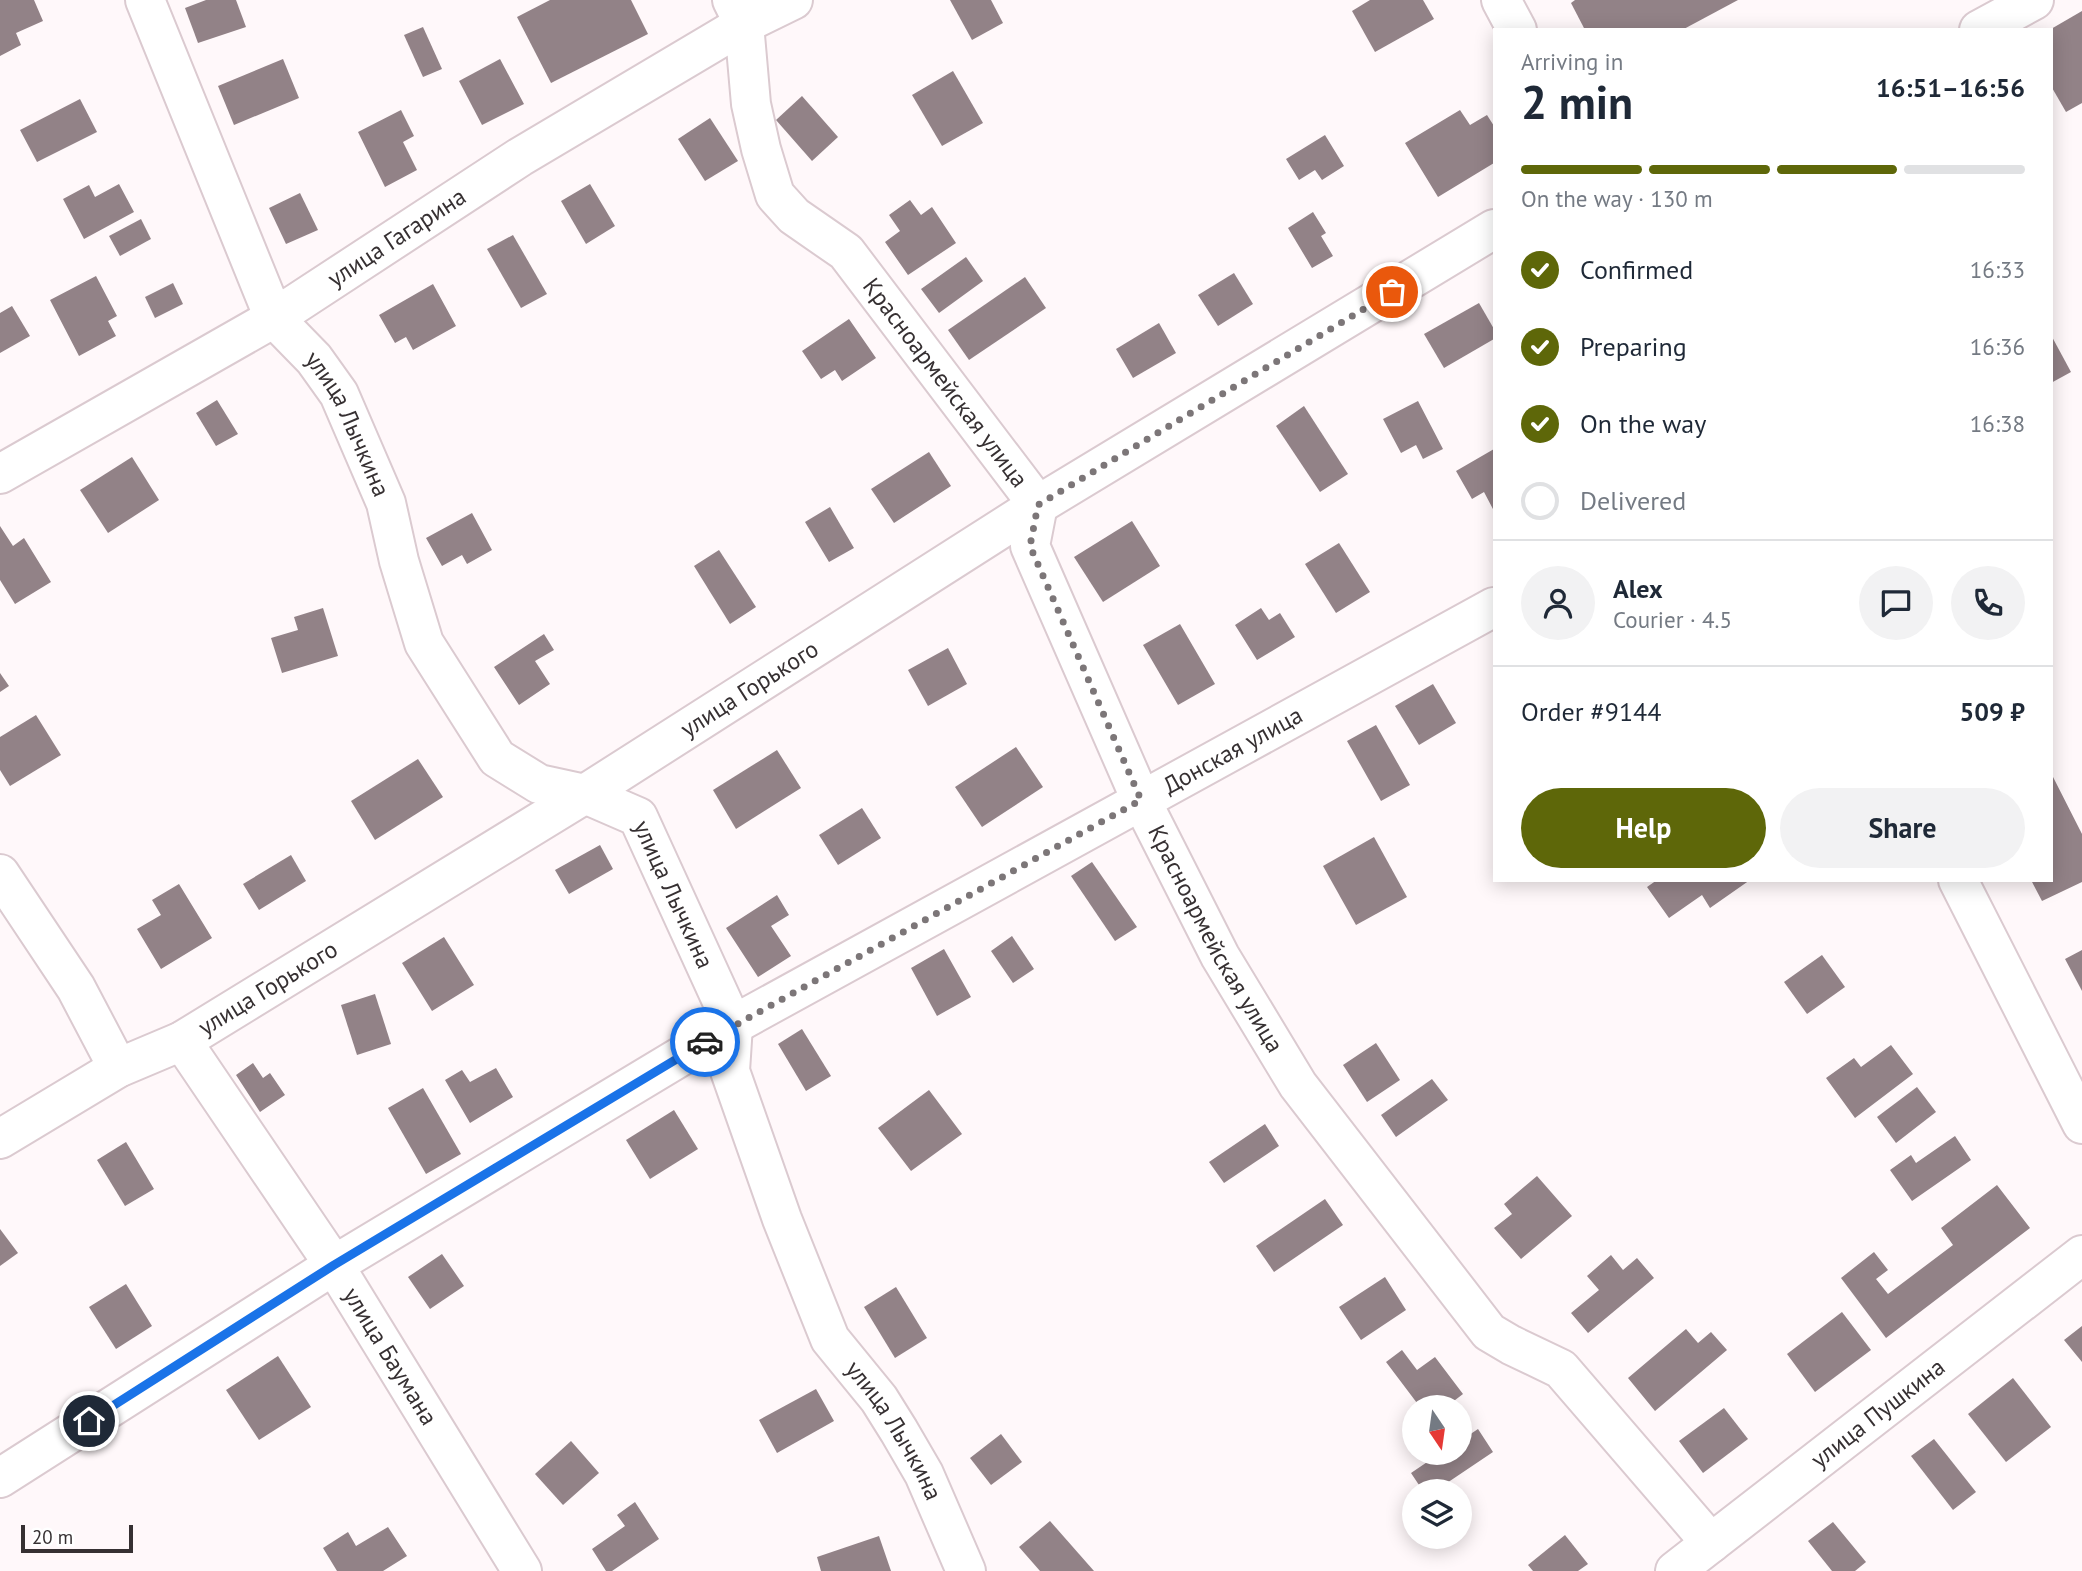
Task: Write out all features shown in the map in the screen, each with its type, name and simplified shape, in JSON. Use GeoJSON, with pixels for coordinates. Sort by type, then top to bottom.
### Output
{"type":"FeatureCollection","features":[{"type":"Feature","properties":{"kind":"street","name":"улица Лычкина"},"geometry":{"type":"LineString","coordinates":[[145,0],[274,318],[314,359],[339,394],[386,503],[399,561],[424,643],[497,758],[539,784],[585,794],[638,817],[733,1025],[730,1072],[782,1219],[830,1339],[878,1399],[899,1431],[924,1474],[966,1571]]}},
{"type":"Feature","properties":{"kind":"street","name":"улица Гагарина"},"geometry":{"type":"LineString","coordinates":[[0,474],[274,318],[738,12],[793,0]]}},
{"type":"Feature","properties":{"kind":"street"},"geometry":{"type":"LineString","coordinates":[[1501,0],[1516,28]]}},
{"type":"Feature","properties":{"kind":"street"},"geometry":{"type":"LineString","coordinates":[[1983,28],[2034,0]]}},
{"type":"Feature","properties":{"kind":"street","name":"Красноармейская улица"},"geometry":{"type":"LineString","coordinates":[[738,12],[751,104],[775,195],[793,216],[846,252],[1038,505],[1030,546],[1141,800],[1220,956],[1298,1085],[1489,1332],[1561,1369],[1711,1543]]}},
{"type":"Feature","properties":{"kind":"street","name":"улица Горького"},"geometry":{"type":"LineString","coordinates":[[0,1139],[118,1068],[182,1041],[585,794],[1038,505],[1493,230]]}},
{"type":"Feature","properties":{"kind":"street","name":"Донская улица"},"geometry":{"type":"LineString","coordinates":[[0,1478],[334,1265],[733,1025],[1493,608]]}},
{"type":"Feature","properties":{"kind":"street"},"geometry":{"type":"LineString","coordinates":[[0,874],[76,988],[118,1068]]}},
{"type":"Feature","properties":{"kind":"street"},"geometry":{"type":"LineString","coordinates":[[1959,882],[2082,1124]]}},
{"type":"Feature","properties":{"kind":"street","name":"улица Баумана"},"geometry":{"type":"LineString","coordinates":[[182,1041],[334,1265],[522,1571]]}},
{"type":"Feature","properties":{"kind":"street","name":"улица Пушкина"},"geometry":{"type":"LineString","coordinates":[[1675,1571],[2082,1255]]}},
{"type":"Feature","properties":{"kind":"building"},"geometry":{"type":"Polygon","coordinates":[[[0,0],[34,0],[43,21],[16,33],[21,45],[0,56],[0,0]]]}},
{"type":"Feature","properties":{"kind":"building"},"geometry":{"type":"Polygon","coordinates":[[[206,0],[236,0],[246,27],[198,43],[185,8],[206,0]]]}},
{"type":"Feature","properties":{"kind":"building"},"geometry":{"type":"Polygon","coordinates":[[[550,0],[631,0],[648,34],[551,83],[517,17],[550,0]]]}},
{"type":"Feature","properties":{"kind":"building"},"geometry":{"type":"Polygon","coordinates":[[[950,0],[991,0],[1003,23],[972,40],[950,0]]]}},
{"type":"Feature","properties":{"kind":"building"},"geometry":{"type":"Polygon","coordinates":[[[1370,0],[1423,0],[1434,19],[1375,52],[1352,11],[1370,0]]]}},
{"type":"Feature","properties":{"kind":"building"},"geometry":{"type":"Polygon","coordinates":[[[1575,0],[1738,0],[1686,28],[1584,28],[1571,3],[1575,0]]]}},
{"type":"Feature","properties":{"kind":"building"},"geometry":{"type":"Polygon","coordinates":[[[2082,11],[2082,103],[2066,112],[2053,89],[2053,28],[2082,11]]]}},
{"type":"Feature","properties":{"kind":"building"},"geometry":{"type":"Polygon","coordinates":[[[423,27],[442,69],[423,77],[404,35],[423,27]]]}},
{"type":"Feature","properties":{"kind":"building"},"geometry":{"type":"Polygon","coordinates":[[[283,59],[299,98],[234,125],[218,86],[283,59]]]}},
{"type":"Feature","properties":{"kind":"building"},"geometry":{"type":"Polygon","coordinates":[[[500,59],[524,104],[482,125],[459,81],[500,59]]]}},
{"type":"Feature","properties":{"kind":"building"},"geometry":{"type":"Polygon","coordinates":[[[953,71],[983,123],[942,146],[912,95],[953,71]]]}},
{"type":"Feature","properties":{"kind":"building"},"geometry":{"type":"Polygon","coordinates":[[[802,96],[838,137],[812,161],[776,120],[802,96]]]}},
{"type":"Feature","properties":{"kind":"building"},"geometry":{"type":"Polygon","coordinates":[[[80,99],[97,132],[37,162],[20,130],[80,99]]]}},
{"type":"Feature","properties":{"kind":"building"},"geometry":{"type":"Polygon","coordinates":[[[401,110],[414,136],[403,142],[417,170],[385,187],[358,132],[401,110]]]}},
{"type":"Feature","properties":{"kind":"building"},"geometry":{"type":"Polygon","coordinates":[[[1460,110],[1470,125],[1487,115],[1493,124],[1493,164],[1438,197],[1405,143],[1460,110]]]}},
{"type":"Feature","properties":{"kind":"building"},"geometry":{"type":"Polygon","coordinates":[[[710,118],[738,161],[705,181],[678,139],[710,118]]]}},
{"type":"Feature","properties":{"kind":"building"},"geometry":{"type":"Polygon","coordinates":[[[1325,135],[1344,166],[1322,180],[1315,170],[1299,180],[1286,159],[1325,135]]]}},
{"type":"Feature","properties":{"kind":"building"},"geometry":{"type":"Polygon","coordinates":[[[119,184],[134,212],[84,239],[63,199],[89,185],[95,197],[119,184]]]}},
{"type":"Feature","properties":{"kind":"building"},"geometry":{"type":"Polygon","coordinates":[[[590,184],[615,226],[586,244],[561,201],[590,184]]]}},
{"type":"Feature","properties":{"kind":"building"},"geometry":{"type":"Polygon","coordinates":[[[300,193],[318,230],[286,244],[269,208],[300,193]]]}},
{"type":"Feature","properties":{"kind":"building"},"geometry":{"type":"Polygon","coordinates":[[[910,200],[921,215],[932,207],[956,243],[908,275],[885,242],[900,231],[889,215],[910,200]]]}},
{"type":"Feature","properties":{"kind":"building"},"geometry":{"type":"Polygon","coordinates":[[[1313,212],[1326,233],[1321,236],[1333,256],[1312,268],[1288,228],[1313,212]]]}},
{"type":"Feature","properties":{"kind":"building"},"geometry":{"type":"Polygon","coordinates":[[[141,219],[151,239],[120,256],[109,236],[141,219]]]}},
{"type":"Feature","properties":{"kind":"building"},"geometry":{"type":"Polygon","coordinates":[[[513,235],[547,294],[521,308],[487,249],[513,235]]]}},
{"type":"Feature","properties":{"kind":"building"},"geometry":{"type":"Polygon","coordinates":[[[966,257],[983,281],[939,313],[921,289],[966,257]]]}},
{"type":"Feature","properties":{"kind":"building"},"geometry":{"type":"Polygon","coordinates":[[[1234,273],[1253,304],[1218,326],[1198,295],[1234,273]]]}},
{"type":"Feature","properties":{"kind":"building"},"geometry":{"type":"Polygon","coordinates":[[[96,276],[117,316],[108,321],[116,336],[79,356],[50,300],[96,276]]]}},
{"type":"Feature","properties":{"kind":"building"},"geometry":{"type":"Polygon","coordinates":[[[1025,277],[1046,308],[969,360],[948,330],[1025,277]]]}},
{"type":"Feature","properties":{"kind":"building"},"geometry":{"type":"Polygon","coordinates":[[[173,283],[183,304],[155,318],[145,297],[173,283]]]}},
{"type":"Feature","properties":{"kind":"building"},"geometry":{"type":"Polygon","coordinates":[[[433,284],[456,326],[413,350],[406,337],[395,343],[379,315],[433,284]]]}},
{"type":"Feature","properties":{"kind":"building"},"geometry":{"type":"Polygon","coordinates":[[[1479,303],[1493,327],[1493,340],[1444,368],[1424,334],[1479,303]]]}},
{"type":"Feature","properties":{"kind":"building"},"geometry":{"type":"Polygon","coordinates":[[[12,306],[30,336],[0,353],[0,313],[12,306]]]}},
{"type":"Feature","properties":{"kind":"building"},"geometry":{"type":"Polygon","coordinates":[[[849,319],[876,358],[842,381],[835,370],[821,379],[802,351],[849,319]]]}},
{"type":"Feature","properties":{"kind":"building"},"geometry":{"type":"Polygon","coordinates":[[[1159,323],[1176,353],[1133,378],[1116,349],[1159,323]]]}},
{"type":"Feature","properties":{"kind":"building"},"geometry":{"type":"Polygon","coordinates":[[[2053,339],[2071,372],[2053,382],[2053,339]]]}},
{"type":"Feature","properties":{"kind":"building"},"geometry":{"type":"Polygon","coordinates":[[[217,400],[238,434],[216,446],[196,413],[217,400]]]}},
{"type":"Feature","properties":{"kind":"building"},"geometry":{"type":"Polygon","coordinates":[[[1418,401],[1443,449],[1423,459],[1416,445],[1401,453],[1383,419],[1418,401]]]}},
{"type":"Feature","properties":{"kind":"building"},"geometry":{"type":"Polygon","coordinates":[[[1304,406],[1348,474],[1320,492],[1276,426],[1304,406]]]}},
{"type":"Feature","properties":{"kind":"building"},"geometry":{"type":"Polygon","coordinates":[[[1493,450],[1493,509],[1484,492],[1472,499],[1456,471],[1493,450]]]}},
{"type":"Feature","properties":{"kind":"building"},"geometry":{"type":"Polygon","coordinates":[[[929,452],[951,486],[894,523],[871,489],[929,452]]]}},
{"type":"Feature","properties":{"kind":"building"},"geometry":{"type":"Polygon","coordinates":[[[132,457],[159,500],[108,533],[80,490],[132,457]]]}},
{"type":"Feature","properties":{"kind":"building"},"geometry":{"type":"Polygon","coordinates":[[[830,507],[854,548],[829,562],[805,522],[830,507]]]}},
{"type":"Feature","properties":{"kind":"building"},"geometry":{"type":"Polygon","coordinates":[[[472,513],[492,550],[467,564],[462,555],[442,566],[426,538],[472,513]]]}},
{"type":"Feature","properties":{"kind":"building"},"geometry":{"type":"Polygon","coordinates":[[[1132,521],[1160,566],[1103,602],[1074,557],[1132,521]]]}},
{"type":"Feature","properties":{"kind":"building"},"geometry":{"type":"Polygon","coordinates":[[[0,526],[13,546],[24,538],[51,582],[15,604],[0,580],[0,526]]]}},
{"type":"Feature","properties":{"kind":"building"},"geometry":{"type":"Polygon","coordinates":[[[1339,543],[1370,592],[1336,613],[1305,564],[1339,543]]]}},
{"type":"Feature","properties":{"kind":"building"},"geometry":{"type":"Polygon","coordinates":[[[719,550],[756,607],[730,624],[694,566],[719,550]]]}},
{"type":"Feature","properties":{"kind":"building"},"geometry":{"type":"Polygon","coordinates":[[[323,608],[338,656],[282,673],[271,638],[298,630],[294,617],[323,608]]]}},
{"type":"Feature","properties":{"kind":"building"},"geometry":{"type":"Polygon","coordinates":[[[1261,608],[1269,620],[1280,613],[1295,637],[1257,660],[1235,625],[1261,608]]]}},
{"type":"Feature","properties":{"kind":"building"},"geometry":{"type":"Polygon","coordinates":[[[1180,624],[1215,684],[1178,705],[1143,645],[1180,624]]]}},
{"type":"Feature","properties":{"kind":"building"},"geometry":{"type":"Polygon","coordinates":[[[544,634],[554,650],[535,661],[550,684],[519,705],[494,667],[544,634]]]}},
{"type":"Feature","properties":{"kind":"building"},"geometry":{"type":"Polygon","coordinates":[[[948,648],[967,684],[928,706],[908,670],[948,648]]]}},
{"type":"Feature","properties":{"kind":"building"},"geometry":{"type":"Polygon","coordinates":[[[0,673],[9,686],[0,692],[0,673]]]}},
{"type":"Feature","properties":{"kind":"building"},"geometry":{"type":"Polygon","coordinates":[[[1433,684],[1456,723],[1419,745],[1395,706],[1433,684]]]}},
{"type":"Feature","properties":{"kind":"building"},"geometry":{"type":"Polygon","coordinates":[[[36,715],[61,755],[10,786],[0,770],[0,737],[36,715]]]}},
{"type":"Feature","properties":{"kind":"building"},"geometry":{"type":"Polygon","coordinates":[[[1376,725],[1410,785],[1381,801],[1347,741],[1376,725]]]}},
{"type":"Feature","properties":{"kind":"building"},"geometry":{"type":"Polygon","coordinates":[[[1016,747],[1043,787],[982,827],[955,787],[1016,747]]]}},
{"type":"Feature","properties":{"kind":"building"},"geometry":{"type":"Polygon","coordinates":[[[777,750],[801,788],[736,829],[713,790],[777,750]]]}},
{"type":"Feature","properties":{"kind":"building"},"geometry":{"type":"Polygon","coordinates":[[[418,759],[443,797],[375,840],[351,801],[418,759]]]}},
{"type":"Feature","properties":{"kind":"building"},"geometry":{"type":"Polygon","coordinates":[[[2053,777],[2082,834],[2082,882],[2042,901],[2032,882],[2053,882],[2053,777]]]}},
{"type":"Feature","properties":{"kind":"building"},"geometry":{"type":"Polygon","coordinates":[[[862,808],[881,838],[838,865],[819,835],[862,808]]]}},
{"type":"Feature","properties":{"kind":"building"},"geometry":{"type":"Polygon","coordinates":[[[1374,837],[1407,897],[1356,925],[1323,866],[1374,837]]]}},
{"type":"Feature","properties":{"kind":"building"},"geometry":{"type":"Polygon","coordinates":[[[600,845],[613,869],[569,894],[555,870],[600,845]]]}},
{"type":"Feature","properties":{"kind":"building"},"geometry":{"type":"Polygon","coordinates":[[[291,855],[306,881],[259,910],[243,884],[291,855]]]}},
{"type":"Feature","properties":{"kind":"building"},"geometry":{"type":"Polygon","coordinates":[[[1092,862],[1137,927],[1115,941],[1071,876],[1092,862]]]}},
{"type":"Feature","properties":{"kind":"building"},"geometry":{"type":"Polygon","coordinates":[[[1654,882],[1747,882],[1710,908],[1702,895],[1669,918],[1647,887],[1654,882]]]}},
{"type":"Feature","properties":{"kind":"building"},"geometry":{"type":"Polygon","coordinates":[[[179,884],[212,938],[161,969],[137,929],[161,915],[152,900],[179,884]]]}},
{"type":"Feature","properties":{"kind":"building"},"geometry":{"type":"Polygon","coordinates":[[[777,895],[789,915],[771,926],[791,956],[758,977],[726,928],[777,895]]]}},
{"type":"Feature","properties":{"kind":"building"},"geometry":{"type":"Polygon","coordinates":[[[1012,936],[1034,969],[1013,983],[991,951],[1012,936]]]}},
{"type":"Feature","properties":{"kind":"building"},"geometry":{"type":"Polygon","coordinates":[[[444,937],[474,985],[432,1011],[402,963],[444,937]]]}},
{"type":"Feature","properties":{"kind":"building"},"geometry":{"type":"Polygon","coordinates":[[[944,949],[971,997],[937,1016],[911,968],[944,949]]]}},
{"type":"Feature","properties":{"kind":"building"},"geometry":{"type":"Polygon","coordinates":[[[2082,950],[2082,991],[2065,959],[2082,950]]]}},
{"type":"Feature","properties":{"kind":"building"},"geometry":{"type":"Polygon","coordinates":[[[1822,955],[1845,987],[1807,1014],[1784,982],[1822,955]]]}},
{"type":"Feature","properties":{"kind":"building"},"geometry":{"type":"Polygon","coordinates":[[[375,994],[391,1044],[357,1055],[341,1005],[375,994]]]}},
{"type":"Feature","properties":{"kind":"building"},"geometry":{"type":"Polygon","coordinates":[[[802,1029],[831,1076],[806,1091],[778,1044],[802,1029]]]}},
{"type":"Feature","properties":{"kind":"building"},"geometry":{"type":"Polygon","coordinates":[[[1376,1043],[1400,1080],[1367,1102],[1343,1065],[1376,1043]]]}},
{"type":"Feature","properties":{"kind":"building"},"geometry":{"type":"Polygon","coordinates":[[[1891,1045],[1913,1074],[1855,1118],[1826,1078],[1854,1058],[1861,1067],[1891,1045]]]}},
{"type":"Feature","properties":{"kind":"building"},"geometry":{"type":"Polygon","coordinates":[[[253,1063],[263,1078],[270,1073],[285,1095],[260,1112],[236,1075],[253,1063]]]}},
{"type":"Feature","properties":{"kind":"building"},"geometry":{"type":"Polygon","coordinates":[[[496,1068],[513,1097],[470,1123],[445,1080],[462,1070],[470,1082],[496,1068]]]}},
{"type":"Feature","properties":{"kind":"building"},"geometry":{"type":"Polygon","coordinates":[[[1432,1079],[1448,1100],[1396,1137],[1381,1115],[1432,1079]]]}},
{"type":"Feature","properties":{"kind":"building"},"geometry":{"type":"Polygon","coordinates":[[[1917,1087],[1936,1112],[1896,1143],[1877,1117],[1917,1087]]]}},
{"type":"Feature","properties":{"kind":"building"},"geometry":{"type":"Polygon","coordinates":[[[423,1088],[461,1154],[426,1174],[388,1108],[423,1088]]]}},
{"type":"Feature","properties":{"kind":"building"},"geometry":{"type":"Polygon","coordinates":[[[929,1090],[962,1134],[911,1171],[878,1128],[929,1090]]]}},
{"type":"Feature","properties":{"kind":"building"},"geometry":{"type":"Polygon","coordinates":[[[674,1110],[698,1149],[650,1179],[626,1140],[674,1110]]]}},
{"type":"Feature","properties":{"kind":"building"},"geometry":{"type":"Polygon","coordinates":[[[1265,1124],[1279,1146],[1224,1183],[1209,1162],[1265,1124]]]}},
{"type":"Feature","properties":{"kind":"building"},"geometry":{"type":"Polygon","coordinates":[[[1955,1136],[1971,1160],[1912,1201],[1890,1170],[1911,1155],[1916,1163],[1955,1136]]]}},
{"type":"Feature","properties":{"kind":"building"},"geometry":{"type":"Polygon","coordinates":[[[126,1142],[154,1189],[125,1206],[97,1160],[126,1142]]]}},
{"type":"Feature","properties":{"kind":"building"},"geometry":{"type":"Polygon","coordinates":[[[1537,1176],[1572,1216],[1521,1259],[1494,1228],[1512,1214],[1504,1204],[1537,1176]]]}},
{"type":"Feature","properties":{"kind":"building"},"geometry":{"type":"Polygon","coordinates":[[[1997,1185],[2030,1228],[1886,1338],[1841,1278],[1874,1252],[1888,1270],[1876,1279],[1888,1294],[1953,1245],[1941,1228],[1997,1185]]]}},
{"type":"Feature","properties":{"kind":"building"},"geometry":{"type":"Polygon","coordinates":[[[1325,1199],[1343,1225],[1274,1272],[1256,1246],[1325,1199]]]}},
{"type":"Feature","properties":{"kind":"building"},"geometry":{"type":"Polygon","coordinates":[[[0,1229],[18,1253],[0,1266],[0,1229]]]}},
{"type":"Feature","properties":{"kind":"building"},"geometry":{"type":"Polygon","coordinates":[[[442,1254],[464,1286],[430,1309],[408,1277],[442,1254]]]}},
{"type":"Feature","properties":{"kind":"building"},"geometry":{"type":"Polygon","coordinates":[[[1611,1255],[1623,1270],[1637,1258],[1654,1278],[1588,1333],[1571,1313],[1599,1290],[1587,1276],[1611,1255]]]}},
{"type":"Feature","properties":{"kind":"building"},"geometry":{"type":"Polygon","coordinates":[[[1385,1277],[1406,1310],[1361,1340],[1339,1307],[1385,1277]]]}},
{"type":"Feature","properties":{"kind":"building"},"geometry":{"type":"Polygon","coordinates":[[[126,1284],[152,1326],[116,1349],[89,1307],[126,1284]]]}},
{"type":"Feature","properties":{"kind":"building"},"geometry":{"type":"Polygon","coordinates":[[[896,1287],[927,1338],[895,1358],[864,1307],[896,1287]]]}},
{"type":"Feature","properties":{"kind":"building"},"geometry":{"type":"Polygon","coordinates":[[[1842,1312],[1871,1350],[1815,1392],[1787,1354],[1842,1312]]]}},
{"type":"Feature","properties":{"kind":"building"},"geometry":{"type":"Polygon","coordinates":[[[2082,1326],[2082,1362],[2064,1340],[2082,1326]]]}},
{"type":"Feature","properties":{"kind":"building"},"geometry":{"type":"Polygon","coordinates":[[[1686,1329],[1698,1343],[1711,1332],[1727,1350],[1655,1411],[1628,1378],[1686,1329]]]}},
{"type":"Feature","properties":{"kind":"building"},"geometry":{"type":"Polygon","coordinates":[[[1402,1350],[1417,1370],[1435,1357],[1463,1394],[1411,1395],[1386,1362],[1402,1350]]]}},
{"type":"Feature","properties":{"kind":"building"},"geometry":{"type":"Polygon","coordinates":[[[278,1356],[311,1407],[259,1440],[226,1390],[278,1356]]]}},
{"type":"Feature","properties":{"kind":"building"},"geometry":{"type":"Polygon","coordinates":[[[2013,1378],[2051,1427],[2006,1462],[1968,1414],[2013,1378]]]}},
{"type":"Feature","properties":{"kind":"building"},"geometry":{"type":"Polygon","coordinates":[[[816,1389],[834,1421],[777,1453],[759,1420],[816,1389]]]}},
{"type":"Feature","properties":{"kind":"building"},"geometry":{"type":"Polygon","coordinates":[[[1724,1408],[1748,1439],[1703,1473],[1679,1441],[1724,1408]]]}},
{"type":"Feature","properties":{"kind":"building"},"geometry":{"type":"Polygon","coordinates":[[[1478,1429],[1493,1452],[1453,1479],[1415,1479],[1411,1473],[1423,1465],[1472,1465],[1472,1433],[1478,1429]]]}},
{"type":"Feature","properties":{"kind":"building"},"geometry":{"type":"Polygon","coordinates":[[[1001,1434],[1022,1462],[991,1485],[970,1458],[1001,1434]]]}},
{"type":"Feature","properties":{"kind":"building"},"geometry":{"type":"Polygon","coordinates":[[[1934,1439],[1976,1492],[1953,1510],[1911,1456],[1934,1439]]]}},
{"type":"Feature","properties":{"kind":"building"},"geometry":{"type":"Polygon","coordinates":[[[571,1441],[599,1473],[563,1505],[535,1474],[571,1441]]]}},
{"type":"Feature","properties":{"kind":"building"},"geometry":{"type":"Polygon","coordinates":[[[635,1502],[659,1539],[612,1571],[606,1571],[592,1549],[625,1526],[617,1515],[635,1502]]]}},
{"type":"Feature","properties":{"kind":"building"},"geometry":{"type":"Polygon","coordinates":[[[1050,1521],[1094,1571],[1040,1571],[1019,1547],[1050,1521]]]}},
{"type":"Feature","properties":{"kind":"building"},"geometry":{"type":"Polygon","coordinates":[[[1833,1522],[1866,1562],[1855,1571],[1832,1571],[1808,1541],[1833,1522]]]}},
{"type":"Feature","properties":{"kind":"building"},"geometry":{"type":"Polygon","coordinates":[[[388,1527],[407,1556],[383,1571],[337,1571],[323,1548],[348,1532],[356,1546],[388,1527]]]}},
{"type":"Feature","properties":{"kind":"building"},"geometry":{"type":"Polygon","coordinates":[[[1565,1535],[1588,1564],[1578,1571],[1533,1571],[1528,1565],[1565,1535]]]}},
{"type":"Feature","properties":{"kind":"building"},"geometry":{"type":"Polygon","coordinates":[[[879,1536],[891,1571],[821,1571],[817,1557],[879,1536]]]}},
{"type":"Feature","properties":{"kind":"way so far"},"geometry":{"type":"LineString","coordinates":[[705,1042],[1141,800],[1030,546],[1038,505],[1392,292]]}},
{"type":"Feature","properties":{"kind":"route"},"geometry":{"type":"LineString","coordinates":[[89,1421],[334,1265],[705,1042]]}}]}
